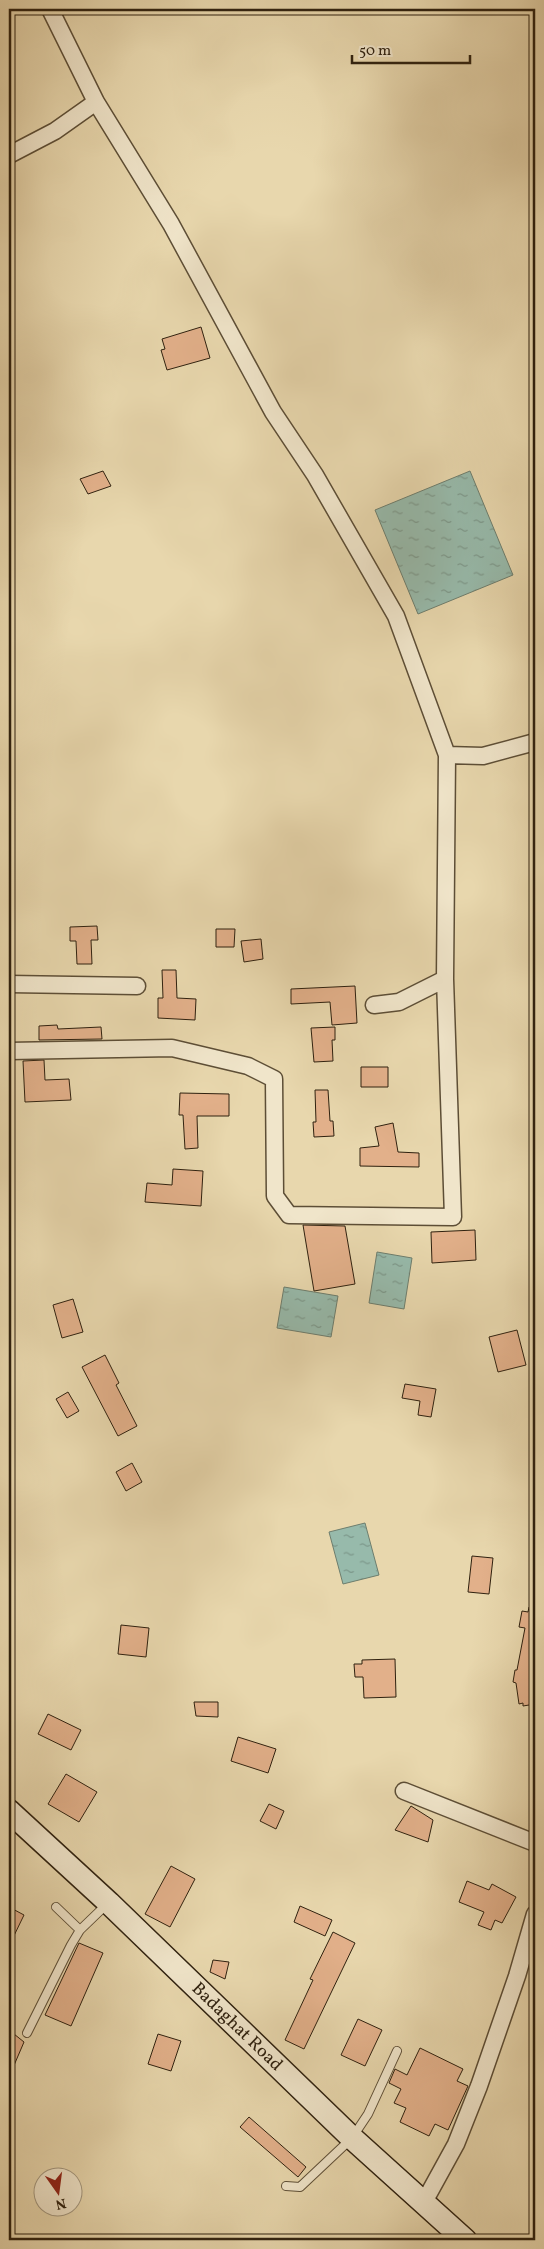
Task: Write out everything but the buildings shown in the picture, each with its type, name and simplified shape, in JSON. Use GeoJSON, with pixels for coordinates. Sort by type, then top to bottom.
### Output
{"type":"FeatureCollection","features":[{"type":"Feature","properties":{"kind":"main road","name":"Badaghat Road"},"geometry":{"type":"LineString","coordinates":[[9,1811],[109,1903],[352,2138],[465,2240]]}},
{"type":"Feature","properties":{"kind":"street"},"geometry":{"type":"LineString","coordinates":[[9,1050],[172,1048],[248,1066],[274,1079],[274,1196],[290,1215],[453,1217],[446,980],[447,755],[396,616],[315,475],[273,412],[171,224],[96,102],[50,9]]}},
{"type":"Feature","properties":{"kind":"street"},"geometry":{"type":"LineString","coordinates":[[9,155],[55,131],[96,102]]}},
{"type":"Feature","properties":{"kind":"street"},"geometry":{"type":"LineString","coordinates":[[447,755],[483,756],[535,742]]}},
{"type":"Feature","properties":{"kind":"street"},"geometry":{"type":"LineString","coordinates":[[374,1005],[398,1002],[446,980]]}},
{"type":"Feature","properties":{"kind":"street"},"geometry":{"type":"LineString","coordinates":[[9,984],[137,986]]}},
{"type":"Feature","properties":{"kind":"street"},"geometry":{"type":"LineString","coordinates":[[404,1791],[535,1843]]}},
{"type":"Feature","properties":{"kind":"street"},"geometry":{"type":"LineString","coordinates":[[423,2204],[456,2144],[479,2086],[517,1976],[535,1914]]}},
{"type":"Feature","properties":{"kind":"lane"},"geometry":{"type":"LineString","coordinates":[[27,2032],[80,1930],[109,1903]]}},
{"type":"Feature","properties":{"kind":"lane"},"geometry":{"type":"LineString","coordinates":[[56,1907],[80,1930]]}},
{"type":"Feature","properties":{"kind":"lane"},"geometry":{"type":"LineString","coordinates":[[286,2186],[300,2188],[352,2138],[368,2114],[397,2051]]}},
{"type":"Feature","properties":{"kind":"water"},"geometry":{"type":"Polygon","coordinates":[[[470,471],[513,575],[418,614],[375,510],[470,471]]]}},
{"type":"Feature","properties":{"kind":"water"},"geometry":{"type":"Polygon","coordinates":[[[377,1252],[412,1258],[404,1309],[369,1303],[377,1252]]]}},
{"type":"Feature","properties":{"kind":"water"},"geometry":{"type":"Polygon","coordinates":[[[284,1287],[338,1296],[331,1337],[277,1328],[284,1287]]]}},
{"type":"Feature","properties":{"kind":"water"},"geometry":{"type":"Polygon","coordinates":[[[365,1523],[379,1575],[343,1584],[329,1532],[365,1523]]]}}]}
